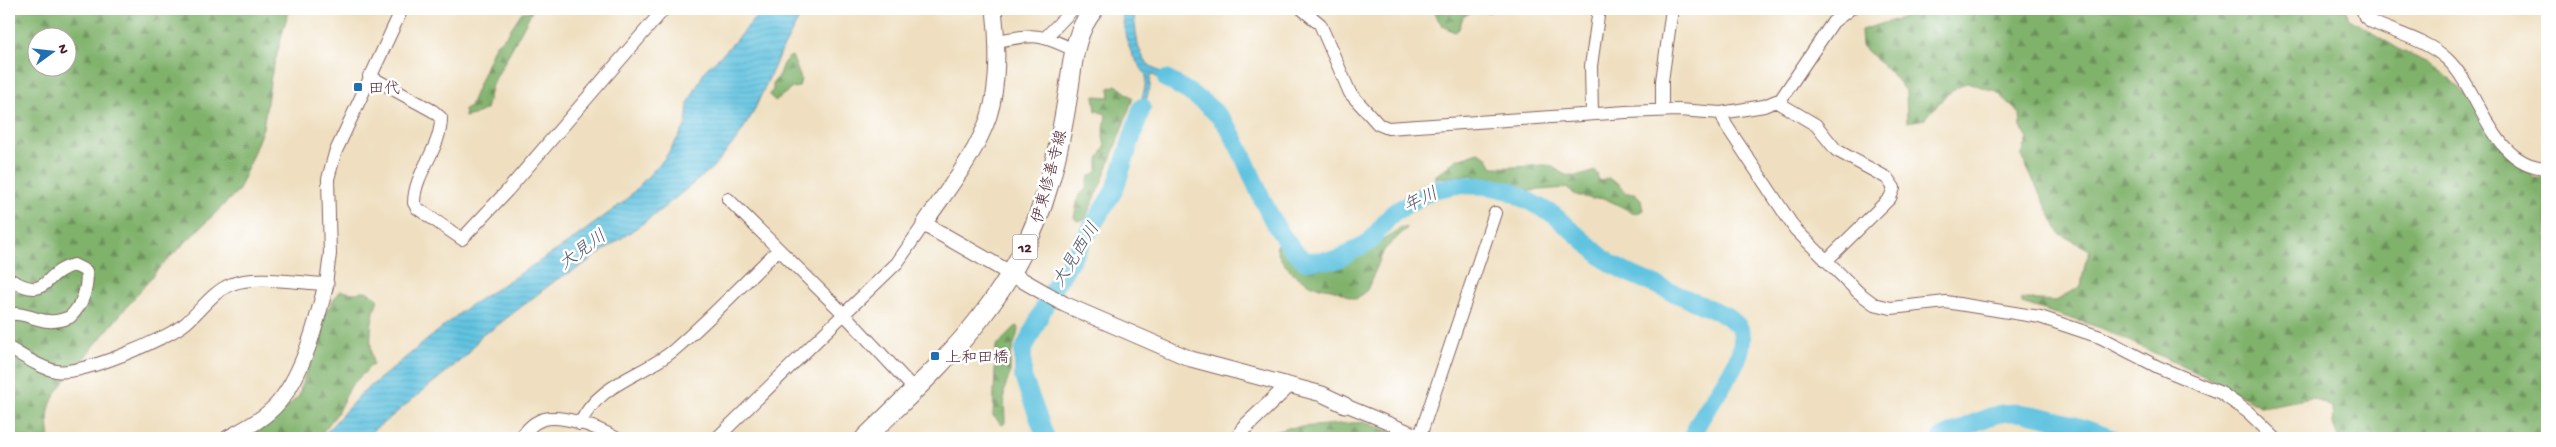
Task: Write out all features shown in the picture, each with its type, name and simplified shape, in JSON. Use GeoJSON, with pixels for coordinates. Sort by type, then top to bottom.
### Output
{"type":"FeatureCollection","features":[{"type":"Feature","properties":{"kind":"main road","name":"伊東修善寺線"},"geometry":{"type":"LineString","coordinates":[[865,438],[915,390],[984,315],[1012,276],[1035,226],[1052,173],[1069,92],[1074,50],[1094,9]]}},
{"type":"Feature","properties":{"kind":"street"},"geometry":{"type":"LineString","coordinates":[[228,438],[255,424],[279,402],[306,349],[319,313],[326,284],[330,254],[328,179],[335,153],[369,76],[402,9]]}},
{"type":"Feature","properties":{"kind":"street"},"geometry":{"type":"LineString","coordinates":[[369,76],[433,111],[441,118],[437,143],[421,172],[414,203],[417,208],[462,239],[507,191],[664,9]]}},
{"type":"Feature","properties":{"kind":"street"},"geometry":{"type":"LineString","coordinates":[[717,438],[897,263],[956,178],[985,127],[993,91],[997,41],[994,9]]}},
{"type":"Feature","properties":{"kind":"street"},"geometry":{"type":"LineString","coordinates":[[1046,37],[1073,9]]}},
{"type":"Feature","properties":{"kind":"street"},"geometry":{"type":"LineString","coordinates":[[1302,9],[1320,24],[1350,93],[1378,124],[1388,128],[1662,110],[1721,113],[1777,102],[1784,95],[1833,22],[1850,9]]}},
{"type":"Feature","properties":{"kind":"street"},"geometry":{"type":"LineString","coordinates":[[1592,114],[1591,66],[1600,9]]}},
{"type":"Feature","properties":{"kind":"street"},"geometry":{"type":"LineString","coordinates":[[1662,110],[1664,57],[1672,9]]}},
{"type":"Feature","properties":{"kind":"street"},"geometry":{"type":"LineString","coordinates":[[2362,9],[2365,17],[2372,22],[2441,54],[2459,72],[2496,137],[2505,147],[2533,166],[2547,168]]}},
{"type":"Feature","properties":{"kind":"street"},"geometry":{"type":"LineString","coordinates":[[997,41],[1036,35],[1046,37],[1074,50]]}},
{"type":"Feature","properties":{"kind":"street"},"geometry":{"type":"LineString","coordinates":[[1777,102],[1816,125],[1836,150],[1887,178],[1894,188],[1890,198],[1826,261]]}},
{"type":"Feature","properties":{"kind":"street"},"geometry":{"type":"LineString","coordinates":[[1721,113],[1726,125],[1795,229],[1858,292],[1874,304],[1891,308],[1946,302],[2011,310],[2040,316],[2100,337],[2158,367],[2221,393],[2248,412],[2275,438]]}},
{"type":"Feature","properties":{"kind":"street"},"geometry":{"type":"LineString","coordinates":[[728,199],[844,314],[915,390]]}},
{"type":"Feature","properties":{"kind":"street"},"geometry":{"type":"LineString","coordinates":[[924,224],[1064,304],[1191,359],[1322,394],[1423,437],[1495,212]]}},
{"type":"Feature","properties":{"kind":"street"},"geometry":{"type":"LineString","coordinates":[[580,424],[588,409],[604,392],[613,385],[656,364],[675,349],[778,250]]}},
{"type":"Feature","properties":{"kind":"street"},"geometry":{"type":"LineString","coordinates":[[9,278],[29,289],[38,288],[46,285],[57,271],[74,265],[86,271],[88,281],[82,300],[70,317],[48,322],[15,313],[9,314]]}},
{"type":"Feature","properties":{"kind":"street"},"geometry":{"type":"LineString","coordinates":[[9,348],[55,371],[70,372],[105,363],[180,327],[218,292],[234,283],[253,280],[326,284]]}},
{"type":"Feature","properties":{"kind":"street"},"geometry":{"type":"LineString","coordinates":[[1238,438],[1244,428],[1289,385]]}},
{"type":"Feature","properties":{"kind":"street"},"geometry":{"type":"LineString","coordinates":[[520,438],[537,422],[543,419],[562,419],[600,430],[616,438]]}},
{"type":"Feature","properties":{"kind":"green space"},"geometry":{"type":"Polygon","coordinates":[[[9,9],[289,9],[271,76],[263,128],[239,190],[160,267],[64,382],[54,396],[49,408],[50,438],[9,438],[9,9]]]}},
{"type":"Feature","properties":{"kind":"green space"},"geometry":{"type":"Polygon","coordinates":[[[1434,9],[1490,9],[1489,12],[1473,11],[1463,17],[1459,29],[1455,32],[1441,23],[1434,9]]]}},
{"type":"Feature","properties":{"kind":"green space"},"geometry":{"type":"Polygon","coordinates":[[[1931,9],[2347,9],[2348,18],[2402,51],[2431,64],[2450,79],[2502,134],[2534,178],[2547,178],[2547,438],[2338,438],[2333,425],[2332,407],[2312,398],[2262,407],[2212,380],[2101,328],[2022,303],[2021,299],[2056,301],[2081,286],[2090,250],[2060,234],[2021,156],[2028,139],[2021,127],[2020,113],[1997,92],[1967,82],[1946,95],[1925,119],[1907,122],[1906,92],[1891,73],[1862,46],[1861,30],[1931,9]]]}},
{"type":"Feature","properties":{"kind":"green space"},"geometry":{"type":"Polygon","coordinates":[[[532,11],[492,85],[486,109],[465,117],[464,109],[469,108],[495,45],[506,36],[522,12],[532,11]]]}},
{"type":"Feature","properties":{"kind":"green space"},"geometry":{"type":"Polygon","coordinates":[[[792,56],[801,79],[799,87],[792,88],[775,101],[769,94],[773,90],[773,83],[785,61],[792,56]]]}},
{"type":"Feature","properties":{"kind":"green space"},"geometry":{"type":"Polygon","coordinates":[[[1116,85],[1133,98],[1092,204],[1085,219],[1077,221],[1074,218],[1078,197],[1086,189],[1089,177],[1098,171],[1098,160],[1105,147],[1103,136],[1106,114],[1096,111],[1094,96],[1110,97],[1109,88],[1116,85]]]}},
{"type":"Feature","properties":{"kind":"green space"},"geometry":{"type":"Polygon","coordinates":[[[1479,152],[1487,157],[1493,167],[1547,165],[1570,176],[1596,171],[1599,181],[1608,178],[1619,184],[1626,193],[1635,193],[1641,199],[1643,210],[1636,214],[1604,198],[1592,199],[1576,195],[1566,188],[1528,191],[1497,181],[1482,180],[1472,175],[1435,178],[1435,176],[1457,159],[1479,152]]]}},
{"type":"Feature","properties":{"kind":"green space"},"geometry":{"type":"Polygon","coordinates":[[[1401,227],[1407,228],[1384,250],[1367,290],[1356,299],[1334,290],[1312,285],[1298,277],[1291,272],[1281,259],[1276,245],[1280,242],[1289,254],[1307,267],[1325,268],[1370,248],[1401,227]]]}},
{"type":"Feature","properties":{"kind":"green space"},"geometry":{"type":"Polygon","coordinates":[[[340,291],[355,293],[366,291],[378,299],[371,331],[373,364],[351,386],[336,415],[318,438],[241,438],[263,428],[299,396],[318,328],[328,308],[340,291]]]}},
{"type":"Feature","properties":{"kind":"green space"},"geometry":{"type":"Polygon","coordinates":[[[1016,326],[1019,328],[1010,358],[1010,374],[1004,390],[1005,423],[1002,425],[993,416],[996,346],[1016,326]]]}},
{"type":"Feature","properties":{"kind":"green space"},"geometry":{"type":"Polygon","coordinates":[[[1364,422],[1409,438],[1260,438],[1261,436],[1288,428],[1364,422]]]}},
{"type":"Feature","properties":{"kind":"water","name":"大見川"},"geometry":{"type":"Polygon","coordinates":[[[763,9],[804,9],[779,56],[753,113],[737,139],[711,169],[652,217],[580,267],[556,280],[490,331],[483,333],[467,355],[386,421],[362,438],[321,438],[360,395],[466,308],[565,245],[625,201],[665,158],[686,125],[688,104],[705,70],[726,51],[763,9]]]}},
{"type":"Feature","properties":{"kind":"water"},"geometry":{"type":"Polygon","coordinates":[[[1121,9],[1133,9],[1138,46],[1149,65],[1187,88],[1184,92],[1151,74],[1150,87],[1138,129],[1134,127],[1145,87],[1146,75],[1132,55],[1126,38],[1121,9]]]}},
{"type":"Feature","properties":{"kind":"waterway","name":"年川"},"geometry":{"type":"LineString","coordinates":[[1166,79],[1201,100],[1223,121],[1238,146],[1280,233],[1305,261],[1336,260],[1369,242],[1393,213],[1432,190],[1457,185],[1488,186],[1510,191],[1554,215],[1608,262],[1626,272],[1727,316],[1739,327],[1742,339],[1740,353],[1724,383],[1696,426],[1692,438]]}},
{"type":"Feature","properties":{"kind":"waterway","name":"大見西川"},"geometry":{"type":"LineString","coordinates":[[1046,438],[1023,377],[1023,351],[1052,291],[1115,189],[1142,107]]}},
{"type":"Feature","properties":{"kind":"waterway","name":"年川"},"geometry":{"type":"LineString","coordinates":[[1941,438],[1984,419],[1999,414],[2012,413],[2056,420],[2111,438]]}},
{"type":"Feature","properties":{"kind":"place","name":"田代"},"geometry":{"type":"Point","coordinates":[358,87]}},
{"type":"Feature","properties":{"kind":"place","name":"上和田橋"},"geometry":{"type":"Point","coordinates":[935,356]}}]}
